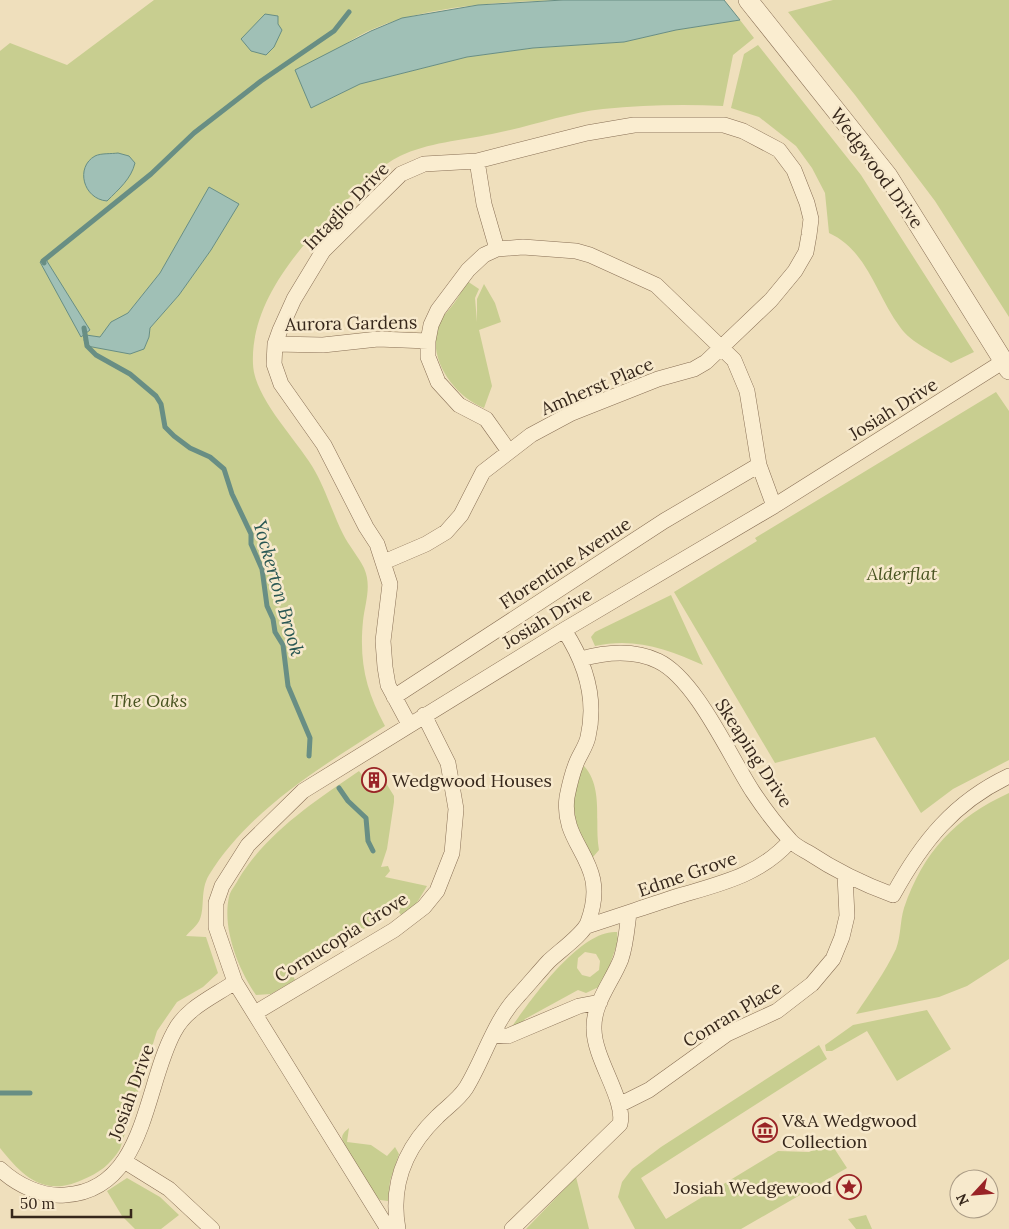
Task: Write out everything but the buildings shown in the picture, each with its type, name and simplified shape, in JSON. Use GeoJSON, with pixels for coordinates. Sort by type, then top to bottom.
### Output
{"type":"FeatureCollection","features":[{"type":"Feature","properties":{"kind":"street","name":"Wedgwood Drive"},"geometry":{"type":"LineString","coordinates":[[748,0],[888,176],[1006,366]]}},
{"type":"Feature","properties":{"kind":"street","name":"Intaglio Drive"},"geometry":{"type":"LineString","coordinates":[[409,724],[388,685],[383,641],[390,584],[384,562],[377,544],[366,528],[324,445],[281,384],[274,364],[275,344],[294,299],[323,251],[401,174],[424,164],[477,161],[587,133],[634,125],[724,126],[749,134],[779,150],[800,181],[808,203],[810,219],[806,252],[795,271],[771,300],[722,348]]}},
{"type":"Feature","properties":{"kind":"street"},"geometry":{"type":"LineString","coordinates":[[477,161],[484,204],[497,249]]}},
{"type":"Feature","properties":{"kind":"street"},"geometry":{"type":"LineString","coordinates":[[508,450],[486,419],[459,405],[439,383],[430,366],[428,341],[438,310],[465,274],[484,256],[497,249],[523,247],[576,251],[608,263],[656,286],[734,360],[747,391],[759,466],[774,506]]}},
{"type":"Feature","properties":{"kind":"street","name":"Aurora Gardens"},"geometry":{"type":"LineString","coordinates":[[275,344],[323,345],[378,338],[428,341]]}},
{"type":"Feature","properties":{"kind":"street","name":"Amherst Place"},"geometry":{"type":"LineString","coordinates":[[384,562],[426,544],[446,532],[461,515],[483,472],[508,450],[530,435],[572,413],[658,379],[694,370],[722,348]]}},
{"type":"Feature","properties":{"kind":"street","name":"Josiah Drive"},"geometry":{"type":"LineString","coordinates":[[388,1229],[234,982],[216,927],[216,903],[222,886],[248,845],[303,791],[409,724],[1006,366]]}},
{"type":"Feature","properties":{"kind":"street","name":"Florentine Avenue"},"geometry":{"type":"LineString","coordinates":[[394,697],[664,521],[759,466]]}},
{"type":"Feature","properties":{"kind":"street"},"geometry":{"type":"LineString","coordinates":[[398,1229],[396,1192],[404,1161],[420,1136],[465,1089],[493,1035],[517,997],[548,962],[587,926],[595,902],[596,884],[591,867],[568,819],[567,798],[576,764],[588,737],[590,711],[589,684],[581,659],[564,630]]}},
{"type":"Feature","properties":{"kind":"street","name":"Skeaping Drive"},"geometry":{"type":"LineString","coordinates":[[581,659],[606,652],[646,656],[660,662],[677,674],[712,721],[754,792],[790,841],[864,885],[894,895],[912,860],[947,818],[972,796],[1009,776]]}},
{"type":"Feature","properties":{"kind":"street","name":"Cornucopia Grove"},"geometry":{"type":"LineString","coordinates":[[255,1013],[394,930],[424,907],[437,891],[452,853],[456,808],[448,763],[424,715]]}},
{"type":"Feature","properties":{"kind":"street","name":"Edme Grove"},"geometry":{"type":"LineString","coordinates":[[587,926],[749,873],[780,852],[790,841]]}},
{"type":"Feature","properties":{"kind":"street","name":"Conran Place"},"geometry":{"type":"LineString","coordinates":[[619,1105],[649,1090],[727,1034],[777,1011],[812,984],[833,959],[842,937],[847,916],[845,875]]}},
{"type":"Feature","properties":{"kind":"street"},"geometry":{"type":"LineString","coordinates":[[512,1229],[620,1124],[622,1116],[596,1045],[594,1028],[600,1002],[621,959],[629,913]]}},
{"type":"Feature","properties":{"kind":"street","name":"Josiah Drive"},"geometry":{"type":"LineString","coordinates":[[0,1169],[11,1178],[44,1194],[77,1194],[110,1178],[133,1146],[164,1054],[182,1019],[192,1010],[234,982]]}},
{"type":"Feature","properties":{"kind":"street"},"geometry":{"type":"LineString","coordinates":[[493,1035],[508,1036],[578,1006],[600,1002]]}},
{"type":"Feature","properties":{"kind":"street"},"geometry":{"type":"LineString","coordinates":[[124,1161],[169,1189],[212,1229]]}},
{"type":"Feature","properties":{"kind":"green space","name":"The Oaks"},"geometry":{"type":"Polygon","coordinates":[[[154,0],[563,0],[508,2],[448,9],[390,23],[364,33],[339,51],[311,108],[360,84],[467,57],[533,48],[624,42],[676,30],[740,20],[754,38],[733,55],[723,106],[648,106],[589,111],[506,131],[433,145],[400,156],[386,164],[316,232],[299,251],[271,293],[261,316],[255,340],[253,364],[255,377],[260,390],[276,417],[317,474],[343,534],[364,568],[368,588],[362,636],[363,663],[373,701],[385,726],[336,757],[288,791],[245,830],[226,851],[206,881],[199,921],[186,936],[206,937],[218,973],[203,987],[177,1002],[157,1031],[120,1149],[116,1155],[104,1168],[94,1174],[69,1185],[56,1186],[45,1185],[26,1175],[17,1168],[0,1148],[0,51],[10,43],[67,65],[154,0]],[[209,188],[160,273],[128,313],[123,316],[144,349],[149,337],[150,328],[179,295],[211,250],[238,204],[209,188]]]}},
{"type":"Feature","properties":{"kind":"green space"},"geometry":{"type":"Polygon","coordinates":[[[833,0],[1009,0],[1009,317],[935,201],[855,95],[788,12],[833,0]]]}},
{"type":"Feature","properties":{"kind":"green space"},"geometry":{"type":"Polygon","coordinates":[[[758,45],[861,175],[974,352],[951,363],[917,343],[905,333],[892,315],[862,262],[842,241],[829,233],[825,193],[812,168],[796,146],[759,117],[731,108],[744,54],[758,45]]]}},
{"type":"Feature","properties":{"kind":"green space"},"geometry":{"type":"Polygon","coordinates":[[[467,281],[479,289],[475,298],[477,322],[477,299],[484,284],[495,303],[501,322],[479,330],[492,386],[484,408],[462,394],[452,384],[444,372],[436,346],[436,333],[441,320],[457,299],[467,281]]]}},
{"type":"Feature","properties":{"kind":"green space","name":"Alderflat"},"geometry":{"type":"Polygon","coordinates":[[[996,392],[1009,411],[1009,760],[953,789],[921,813],[875,737],[775,763],[674,592],[757,541],[755,538],[996,392]]]}},
{"type":"Feature","properties":{"kind":"green space"},"geometry":{"type":"Polygon","coordinates":[[[671,595],[703,665],[677,654],[650,646],[623,643],[595,646],[591,637],[595,632],[671,595]]]}},
{"type":"Feature","properties":{"kind":"green space"},"geometry":{"type":"Polygon","coordinates":[[[584,766],[590,775],[596,795],[599,850],[593,857],[576,823],[574,813],[574,790],[584,766]]]}},
{"type":"Feature","properties":{"kind":"green space"},"geometry":{"type":"Polygon","coordinates":[[[359,771],[373,790],[386,783],[394,796],[387,849],[381,867],[388,866],[390,871],[385,877],[427,886],[415,906],[401,915],[397,909],[291,972],[295,980],[271,994],[256,995],[243,973],[233,948],[227,909],[230,893],[249,863],[277,833],[309,806],[359,771]]]}},
{"type":"Feature","properties":{"kind":"green space"},"geometry":{"type":"Polygon","coordinates":[[[1009,793],[1009,959],[967,986],[939,997],[856,1014],[896,949],[904,908],[921,870],[932,853],[957,825],[973,813],[1009,793]]]}},
{"type":"Feature","properties":{"kind":"green space"},"geometry":{"type":"Polygon","coordinates":[[[617,932],[618,941],[603,985],[586,993],[578,990],[525,1019],[519,1027],[513,1025],[559,967],[588,941],[603,934],[617,932]],[[585,952],[578,958],[577,968],[582,975],[590,977],[599,970],[600,961],[596,954],[585,952]]]}},
{"type":"Feature","properties":{"kind":"green space"},"geometry":{"type":"Polygon","coordinates":[[[927,1010],[951,1049],[897,1081],[867,1031],[832,1051],[826,1051],[825,1045],[853,1025],[927,1010]]]}},
{"type":"Feature","properties":{"kind":"green space"},"geometry":{"type":"Polygon","coordinates":[[[819,1045],[827,1059],[641,1178],[666,1219],[778,1151],[809,1152],[820,1147],[832,1145],[847,1168],[741,1229],[635,1229],[618,1197],[622,1182],[632,1169],[661,1147],[819,1045]]]}},
{"type":"Feature","properties":{"kind":"green space"},"geometry":{"type":"Polygon","coordinates":[[[349,1128],[347,1142],[371,1145],[387,1156],[395,1147],[399,1154],[390,1181],[388,1201],[380,1200],[375,1195],[344,1144],[343,1135],[349,1128]]]}},
{"type":"Feature","properties":{"kind":"green space"},"geometry":{"type":"Polygon","coordinates":[[[576,1177],[589,1229],[526,1229],[576,1177]]]}},
{"type":"Feature","properties":{"kind":"green space"},"geometry":{"type":"Polygon","coordinates":[[[127,1178],[160,1197],[179,1215],[161,1229],[135,1229],[122,1216],[107,1191],[127,1178]]]}},
{"type":"Feature","properties":{"kind":"green space"},"geometry":{"type":"Polygon","coordinates":[[[866,1215],[872,1229],[856,1229],[848,1219],[866,1215]]]}},
{"type":"Feature","properties":{"kind":"water"},"geometry":{"type":"Polygon","coordinates":[[[563,0],[724,0],[740,20],[676,30],[624,42],[533,48],[467,57],[360,84],[311,108],[295,70],[371,31],[402,18],[478,5],[563,0]]]}},
{"type":"Feature","properties":{"kind":"water"},"geometry":{"type":"Polygon","coordinates":[[[265,14],[278,16],[278,24],[282,30],[274,47],[266,55],[251,51],[241,39],[265,14]]]}},
{"type":"Feature","properties":{"kind":"water"},"geometry":{"type":"Polygon","coordinates":[[[118,153],[129,156],[135,163],[131,174],[107,201],[99,199],[87,189],[84,182],[85,167],[95,156],[118,153]]]}},
{"type":"Feature","properties":{"kind":"water"},"geometry":{"type":"Polygon","coordinates":[[[209,187],[239,204],[211,250],[179,295],[150,328],[149,337],[144,349],[130,354],[87,346],[84,340],[86,335],[100,337],[111,322],[128,313],[160,273],[209,187]]]}},
{"type":"Feature","properties":{"kind":"water"},"geometry":{"type":"Polygon","coordinates":[[[45,258],[90,330],[81,337],[40,262],[45,258]]]}},
{"type":"Feature","properties":{"kind":"waterway"},"geometry":{"type":"LineString","coordinates":[[44,263],[43,261],[151,174],[194,133],[261,81],[334,31],[349,12]]}},
{"type":"Feature","properties":{"kind":"waterway","name":"Yockerton Brook"},"geometry":{"type":"LineString","coordinates":[[84,328],[87,346],[96,355],[130,374],[156,396],[161,404],[165,427],[190,448],[210,457],[224,469],[232,494],[251,534],[251,544],[262,569],[267,606],[273,619],[275,632],[283,645],[288,686],[310,738],[309,756]]}},
{"type":"Feature","properties":{"kind":"waterway","name":"Yockerton Brook"},"geometry":{"type":"LineString","coordinates":[[339,788],[348,801],[366,818],[368,841],[373,851]]}},
{"type":"Feature","properties":{"kind":"waterway"},"geometry":{"type":"LineString","coordinates":[[0,1093],[30,1093]]}},
{"type":"Feature","properties":{"kind":"place","name":"Wedgwood Houses"},"geometry":{"type":"Point","coordinates":[374,780]}},
{"type":"Feature","properties":{"kind":"place","name":"V&A Wedgwood Collection"},"geometry":{"type":"Point","coordinates":[765,1130]}},
{"type":"Feature","properties":{"kind":"place","name":"Josiah Wedgewood"},"geometry":{"type":"Point","coordinates":[849,1187]}}]}
